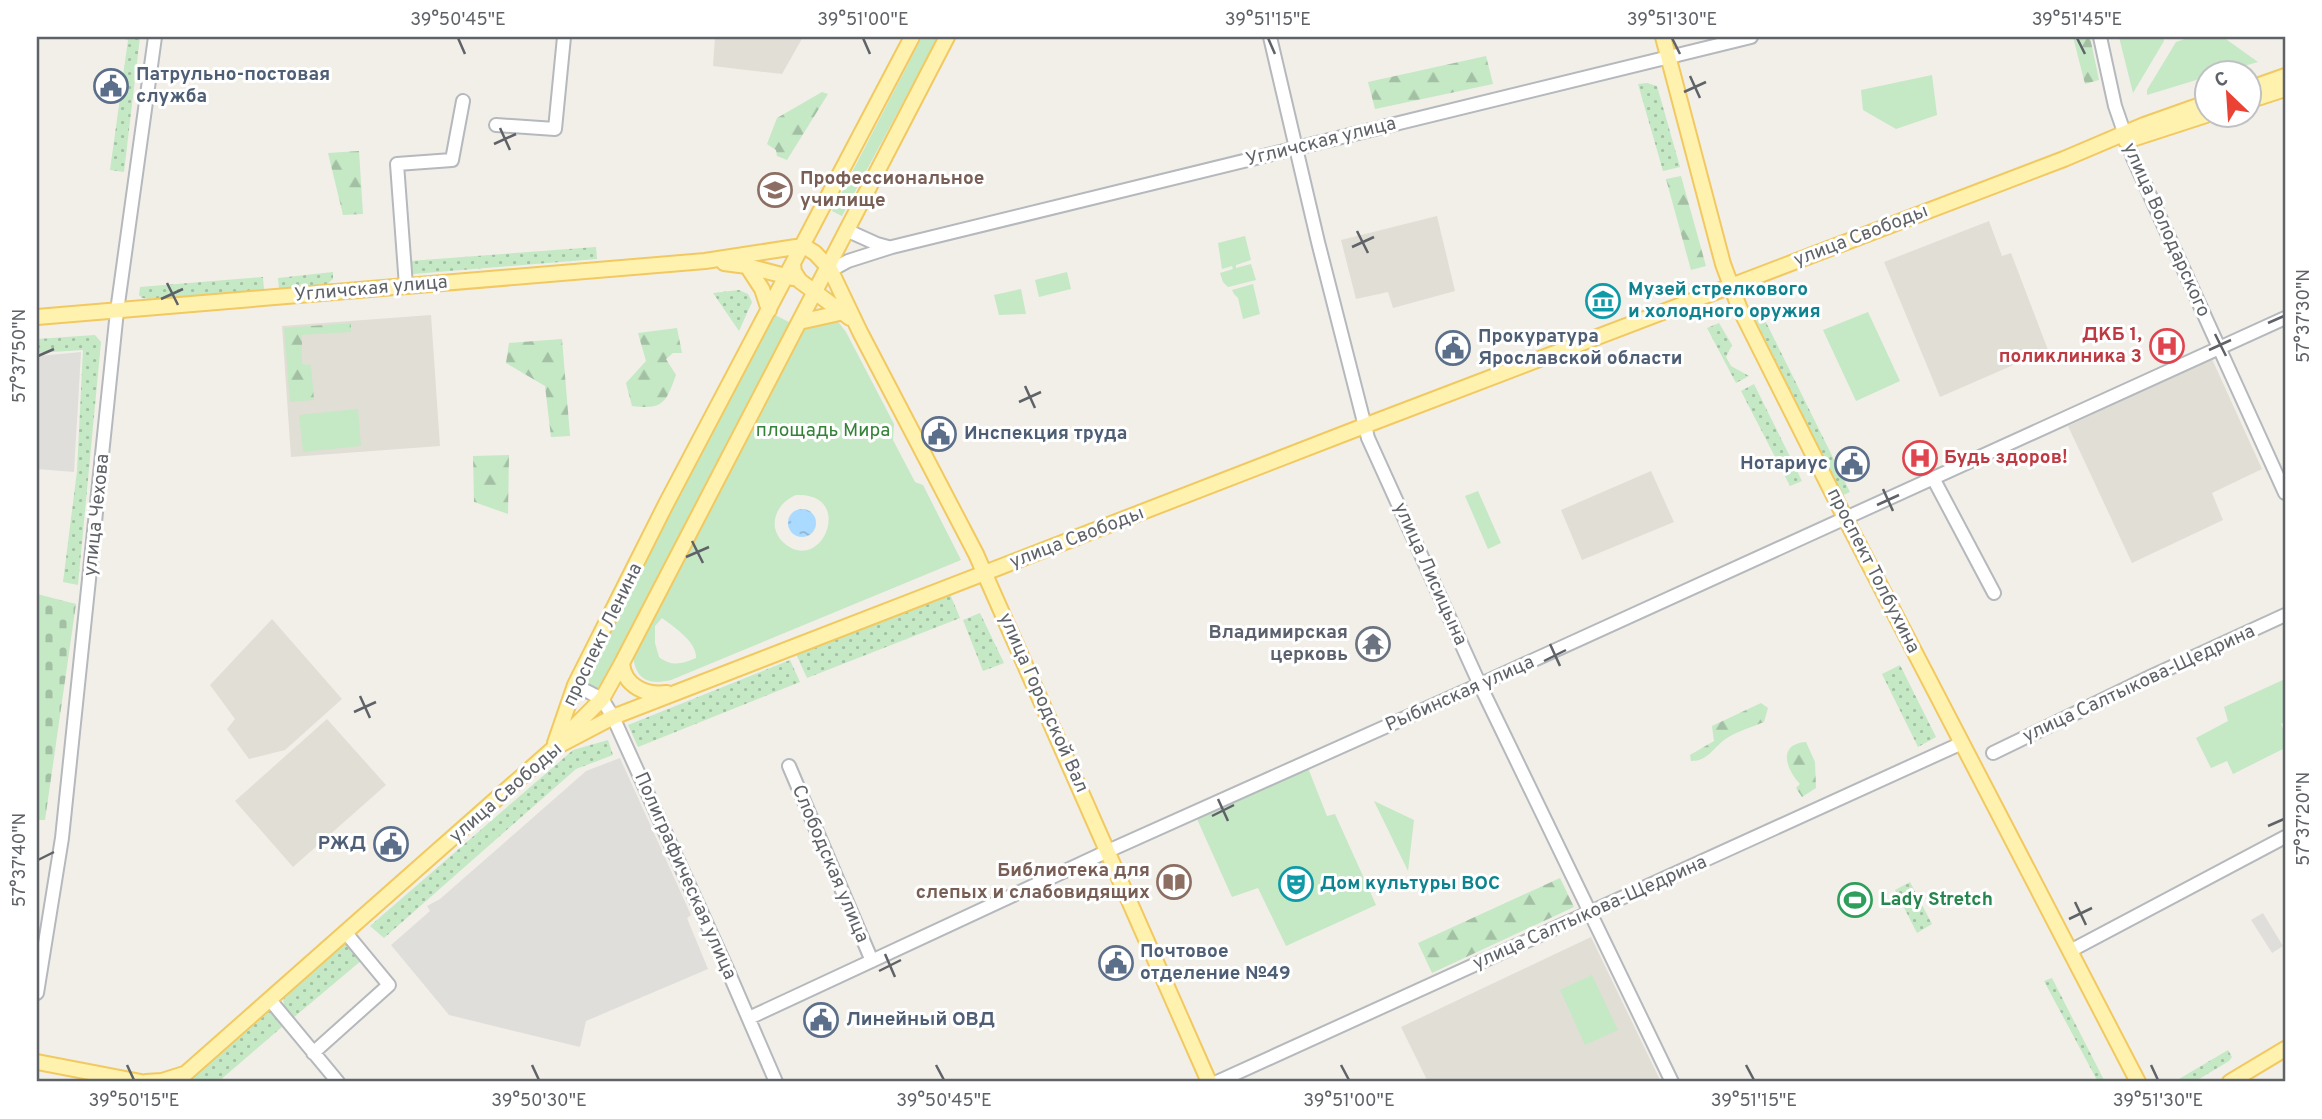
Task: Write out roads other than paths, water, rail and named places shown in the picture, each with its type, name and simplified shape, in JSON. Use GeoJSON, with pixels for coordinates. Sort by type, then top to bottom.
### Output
{"type":"FeatureCollection","features":[{"type":"Feature","properties":{"kind":"main road","name":"проспект Ленина"},"geometry":{"type":"LineString","coordinates":[[554,748],[602,699],[799,322],[813,269],[912,37]]}},
{"type":"Feature","properties":{"kind":"main road","name":"проспект Ленина"},"geometry":{"type":"LineString","coordinates":[[554,748],[575,684],[666,504],[769,310],[813,269],[846,230],[947,37]]}},
{"type":"Feature","properties":{"kind":"main road","name":"проспект Толбухина"},"geometry":{"type":"LineString","coordinates":[[1662,37],[1731,286],[1845,518],[2138,1082]]}},
{"type":"Feature","properties":{"kind":"main road"},"geometry":{"type":"LineString","coordinates":[[2262,84],[2285,76]]}},
{"type":"Feature","properties":{"kind":"main road"},"geometry":{"type":"LineString","coordinates":[[2262,97],[2285,89]]}},
{"type":"Feature","properties":{"kind":"main road","name":"улица Свободы"},"geometry":{"type":"LineString","coordinates":[[180,1078],[554,748],[613,717],[2192,109]]}},
{"type":"Feature","properties":{"kind":"main road","name":"улица Свободы"},"geometry":{"type":"LineString","coordinates":[[2125,137],[2192,119]]}},
{"type":"Feature","properties":{"kind":"main road","name":"Угличская улица"},"geometry":{"type":"LineString","coordinates":[[37,317],[705,261],[813,269]]}},
{"type":"Feature","properties":{"kind":"main road","name":"Угличская улица"},"geometry":{"type":"LineString","coordinates":[[705,261],[813,269]]}},
{"type":"Feature","properties":{"kind":"main road"},"geometry":{"type":"LineString","coordinates":[[747,266],[762,289],[769,310]]}},
{"type":"Feature","properties":{"kind":"main road","name":"улица Городской Вал"},"geometry":{"type":"LineString","coordinates":[[813,269],[844,305],[860,332],[985,573],[1209,1082]]}},
{"type":"Feature","properties":{"kind":"main road","name":"улица Городской Вал"},"geometry":{"type":"LineString","coordinates":[[813,269],[844,305]]}},
{"type":"Feature","properties":{"kind":"main road"},"geometry":{"type":"LineString","coordinates":[[799,322],[844,305]]}},
{"type":"Feature","properties":{"kind":"main road"},"geometry":{"type":"LineString","coordinates":[[622,663],[625,676],[640,690],[650,694],[679,692]]}},
{"type":"Feature","properties":{"kind":"main road"},"geometry":{"type":"LineString","coordinates":[[2230,1082],[2285,1048]]}},
{"type":"Feature","properties":{"kind":"main road"},"geometry":{"type":"LineString","coordinates":[[37,1062],[112,1080],[143,1082],[180,1078]]}},
{"type":"Feature","properties":{"kind":"street","name":"улица Чехова"},"geometry":{"type":"LineString","coordinates":[[37,993],[62,838],[117,310],[155,37]]}},
{"type":"Feature","properties":{"kind":"street"},"geometry":{"type":"LineString","coordinates":[[496,125],[555,129],[564,37]]}},
{"type":"Feature","properties":{"kind":"street","name":"улица Лисицына"},"geometry":{"type":"LineString","coordinates":[[1270,37],[1364,426],[1479,685],[1672,1082]]}},
{"type":"Feature","properties":{"kind":"street","name":"Угличская улица"},"geometry":{"type":"LineString","coordinates":[[813,269],[892,247],[1751,37]]}},
{"type":"Feature","properties":{"kind":"street","name":"улица Володарского"},"geometry":{"type":"LineString","coordinates":[[2100,37],[2115,106],[2125,137],[2285,493]]}},
{"type":"Feature","properties":{"kind":"street"},"geometry":{"type":"LineString","coordinates":[[406,286],[397,164],[452,160],[463,101]]}},
{"type":"Feature","properties":{"kind":"street"},"geometry":{"type":"LineString","coordinates":[[846,230],[877,244],[892,247]]}},
{"type":"Feature","properties":{"kind":"street","name":"Рыбинская улица"},"geometry":{"type":"LineString","coordinates":[[749,1018],[1108,851],[2285,318]]}},
{"type":"Feature","properties":{"kind":"street"},"geometry":{"type":"LineString","coordinates":[[1933,478],[1994,593]]}},
{"type":"Feature","properties":{"kind":"street","name":"улица Салтыкова-Щедрина"},"geometry":{"type":"LineString","coordinates":[[1993,753],[2285,615]]}},
{"type":"Feature","properties":{"kind":"street","name":"Полиграфическая улица"},"geometry":{"type":"LineString","coordinates":[[575,684],[602,699],[613,717],[776,1082]]}},
{"type":"Feature","properties":{"kind":"street","name":"улица Салтыкова-Щедрина"},"geometry":{"type":"LineString","coordinates":[[1217,1082],[1962,743]]}},
{"type":"Feature","properties":{"kind":"street","name":"Слободская улица"},"geometry":{"type":"LineString","coordinates":[[789,766],[872,961]]}},
{"type":"Feature","properties":{"kind":"street"},"geometry":{"type":"LineString","coordinates":[[2070,951],[2285,837]]}},
{"type":"Feature","properties":{"kind":"street"},"geometry":{"type":"LineString","coordinates":[[313,1053],[389,985],[346,933]]}},
{"type":"Feature","properties":{"kind":"street"},"geometry":{"type":"LineString","coordinates":[[270,1000],[338,1082]]}},
{"type":"Feature","properties":{"kind":"water"},"geometry":{"type":"Polygon","coordinates":[[[802,509],[812,513],[816,523],[812,533],[802,537],[792,533],[788,523],[792,513],[802,509]]]}},
{"type":"Feature","properties":{"kind":"place","name":"Патрульно-постовая служба"},"geometry":{"type":"Point","coordinates":[111,86]}},
{"type":"Feature","properties":{"kind":"place","name":"Профессиональное училище"},"geometry":{"type":"Point","coordinates":[775,190]}},
{"type":"Feature","properties":{"kind":"place","name":"Музей стрелкового и холодного оружия"},"geometry":{"type":"Point","coordinates":[1603,301]}},
{"type":"Feature","properties":{"kind":"place","name":"ДКБ 1, поликлиника 3"},"geometry":{"type":"Point","coordinates":[2167,346]}},
{"type":"Feature","properties":{"kind":"place","name":"Прокуратура Ярославской области"},"geometry":{"type":"Point","coordinates":[1453,348]}},
{"type":"Feature","properties":{"kind":"place","name":"Инспекция труда"},"geometry":{"type":"Point","coordinates":[939,434]}},
{"type":"Feature","properties":{"kind":"place","name":"Будь здоров!"},"geometry":{"type":"Point","coordinates":[1920,458]}},
{"type":"Feature","properties":{"kind":"place","name":"Нотариус"},"geometry":{"type":"Point","coordinates":[1852,464]}},
{"type":"Feature","properties":{"kind":"place","name":"Владимирская церковь"},"geometry":{"type":"Point","coordinates":[1373,644]}},
{"type":"Feature","properties":{"kind":"place","name":"РЖД"},"geometry":{"type":"Point","coordinates":[391,844]}},
{"type":"Feature","properties":{"kind":"place","name":"Библиотека для слепых и слабовидящих"},"geometry":{"type":"Point","coordinates":[1174,882]}},
{"type":"Feature","properties":{"kind":"place","name":"Дом культуры ВОС"},"geometry":{"type":"Point","coordinates":[1296,884]}},
{"type":"Feature","properties":{"kind":"place","name":"Lady Stretch"},"geometry":{"type":"Point","coordinates":[1855,900]}},
{"type":"Feature","properties":{"kind":"place","name":"Почтовое отделение №49"},"geometry":{"type":"Point","coordinates":[1116,963]}},
{"type":"Feature","properties":{"kind":"place","name":"Линейный ОВД"},"geometry":{"type":"Point","coordinates":[821,1020]}},
{"type":"Feature","properties":{"kind":"park label","name":"площадь Мира"},"geometry":{"type":"Point","coordinates":[823,431]}}]}
